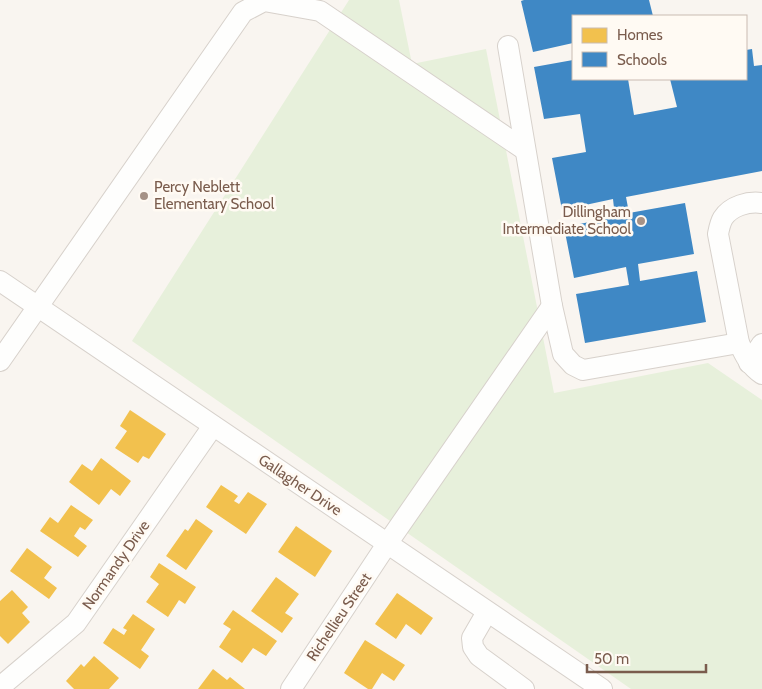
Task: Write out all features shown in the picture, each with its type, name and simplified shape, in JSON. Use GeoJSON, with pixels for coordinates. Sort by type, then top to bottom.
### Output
{"type":"FeatureCollection","features":[{"type":"Feature","properties":{"kind":"street"},"geometry":{"type":"LineString","coordinates":[[0,361],[243,12],[264,1],[320,11],[525,150]]}},
{"type":"Feature","properties":{"kind":"street"},"geometry":{"type":"LineString","coordinates":[[508,46],[552,306],[563,354],[573,365],[583,370],[739,343]]}},
{"type":"Feature","properties":{"kind":"street"},"geometry":{"type":"LineString","coordinates":[[762,203],[756,202],[742,205],[730,210],[722,220],[718,234],[739,343],[745,358],[756,368],[762,344]]}},
{"type":"Feature","properties":{"kind":"street","name":"Gallagher Drive"},"geometry":{"type":"LineString","coordinates":[[0,281],[602,689]]}},
{"type":"Feature","properties":{"kind":"street","name":"Richellieu Street"},"geometry":{"type":"LineString","coordinates":[[291,689],[387,544],[552,306]]}},
{"type":"Feature","properties":{"kind":"street","name":"Normandy Drive"},"geometry":{"type":"LineString","coordinates":[[0,687],[76,623],[213,426]]}},
{"type":"Feature","properties":{"kind":"street"},"geometry":{"type":"LineString","coordinates":[[487,612],[472,638],[473,647],[479,656],[524,689]]}},
{"type":"Feature","properties":{"kind":"green space"},"geometry":{"type":"Polygon","coordinates":[[[349,0],[399,0],[412,64],[486,49],[554,393],[708,363],[762,400],[762,689],[631,689],[132,341],[349,0]]]}},
{"type":"Feature","properties":{"kind":"building: Homes"},"geometry":{"type":"Polygon","coordinates":[[[130,410],[166,434],[149,459],[143,456],[138,463],[115,448],[127,431],[120,426],[130,410]]]}},
{"type":"Feature","properties":{"kind":"building: Homes"},"geometry":{"type":"Polygon","coordinates":[[[101,458],[131,481],[120,496],[111,489],[99,505],[69,482],[82,464],[92,471],[101,458]]]}},
{"type":"Feature","properties":{"kind":"building: Homes"},"geometry":{"type":"Polygon","coordinates":[[[221,485],[238,496],[234,501],[239,504],[248,492],[267,504],[246,534],[206,507],[221,485]]]}},
{"type":"Feature","properties":{"kind":"building: Homes"},"geometry":{"type":"Polygon","coordinates":[[[71,505],[93,520],[85,530],[80,527],[74,536],[87,546],[78,557],[40,531],[50,517],[58,523],[71,505]]]}},
{"type":"Feature","properties":{"kind":"building: Homes"},"geometry":{"type":"Polygon","coordinates":[[[196,519],[213,531],[186,570],[166,556],[185,529],[188,531],[196,519]]]}},
{"type":"Feature","properties":{"kind":"building: Homes"},"geometry":{"type":"Polygon","coordinates":[[[296,526],[332,551],[315,577],[278,552],[296,526]]]}},
{"type":"Feature","properties":{"kind":"building: Homes"},"geometry":{"type":"Polygon","coordinates":[[[27,548],[52,567],[44,578],[57,588],[49,599],[10,571],[27,548]]]}},
{"type":"Feature","properties":{"kind":"building: Homes"},"geometry":{"type":"Polygon","coordinates":[[[159,563],[196,587],[185,604],[179,600],[168,617],[146,602],[159,584],[150,577],[159,563]]]}},
{"type":"Feature","properties":{"kind":"building: Homes"},"geometry":{"type":"Polygon","coordinates":[[[276,577],[299,594],[285,613],[293,618],[282,633],[251,611],[276,577]]]}},
{"type":"Feature","properties":{"kind":"building: Homes"},"geometry":{"type":"Polygon","coordinates":[[[12,590],[28,607],[22,613],[30,622],[8,644],[0,636],[0,601],[12,590]]]}},
{"type":"Feature","properties":{"kind":"building: Homes"},"geometry":{"type":"Polygon","coordinates":[[[397,593],[433,618],[421,635],[406,624],[396,639],[375,624],[397,593]]]}},
{"type":"Feature","properties":{"kind":"building: Homes"},"geometry":{"type":"Polygon","coordinates":[[[233,610],[277,641],[266,656],[253,648],[242,663],[219,647],[231,629],[223,624],[233,610]]]}},
{"type":"Feature","properties":{"kind":"building: Homes"},"geometry":{"type":"Polygon","coordinates":[[[133,614],[155,629],[141,650],[149,656],[140,669],[103,643],[113,628],[124,635],[127,630],[123,628],[133,614]]]}},
{"type":"Feature","properties":{"kind":"building: Homes"},"geometry":{"type":"Polygon","coordinates":[[[365,640],[405,665],[394,681],[382,673],[372,689],[368,689],[344,673],[365,640]]]}},
{"type":"Feature","properties":{"kind":"building: Homes"},"geometry":{"type":"Polygon","coordinates":[[[94,656],[119,678],[109,689],[74,689],[66,681],[81,664],[84,667],[94,656]]]}},
{"type":"Feature","properties":{"kind":"building: Homes"},"geometry":{"type":"Polygon","coordinates":[[[213,669],[227,680],[230,677],[245,689],[198,689],[213,669]]]}},
{"type":"Feature","properties":{"kind":"building: Schools"},"geometry":{"type":"Polygon","coordinates":[[[649,0],[653,15],[572,15],[572,43],[533,52],[521,1],[649,0]]]}},
{"type":"Feature","properties":{"kind":"building: Schools"},"geometry":{"type":"Polygon","coordinates":[[[752,49],[754,66],[762,65],[762,171],[626,197],[629,213],[685,203],[694,254],[638,264],[640,281],[697,271],[706,322],[585,343],[576,294],[629,285],[626,267],[574,278],[564,227],[615,217],[613,199],[562,210],[552,158],[586,152],[580,114],[544,119],[534,67],[572,60],[572,80],[628,80],[634,115],[677,107],[670,80],[747,80],[747,50],[752,49]]]}},
{"type":"Feature","properties":{"kind":"place","name":"Percy Neblett Elementary School"},"geometry":{"type":"Point","coordinates":[144,196]}},
{"type":"Feature","properties":{"kind":"place","name":"Dillingham Intermediate School"},"geometry":{"type":"Point","coordinates":[641,221]}}]}
